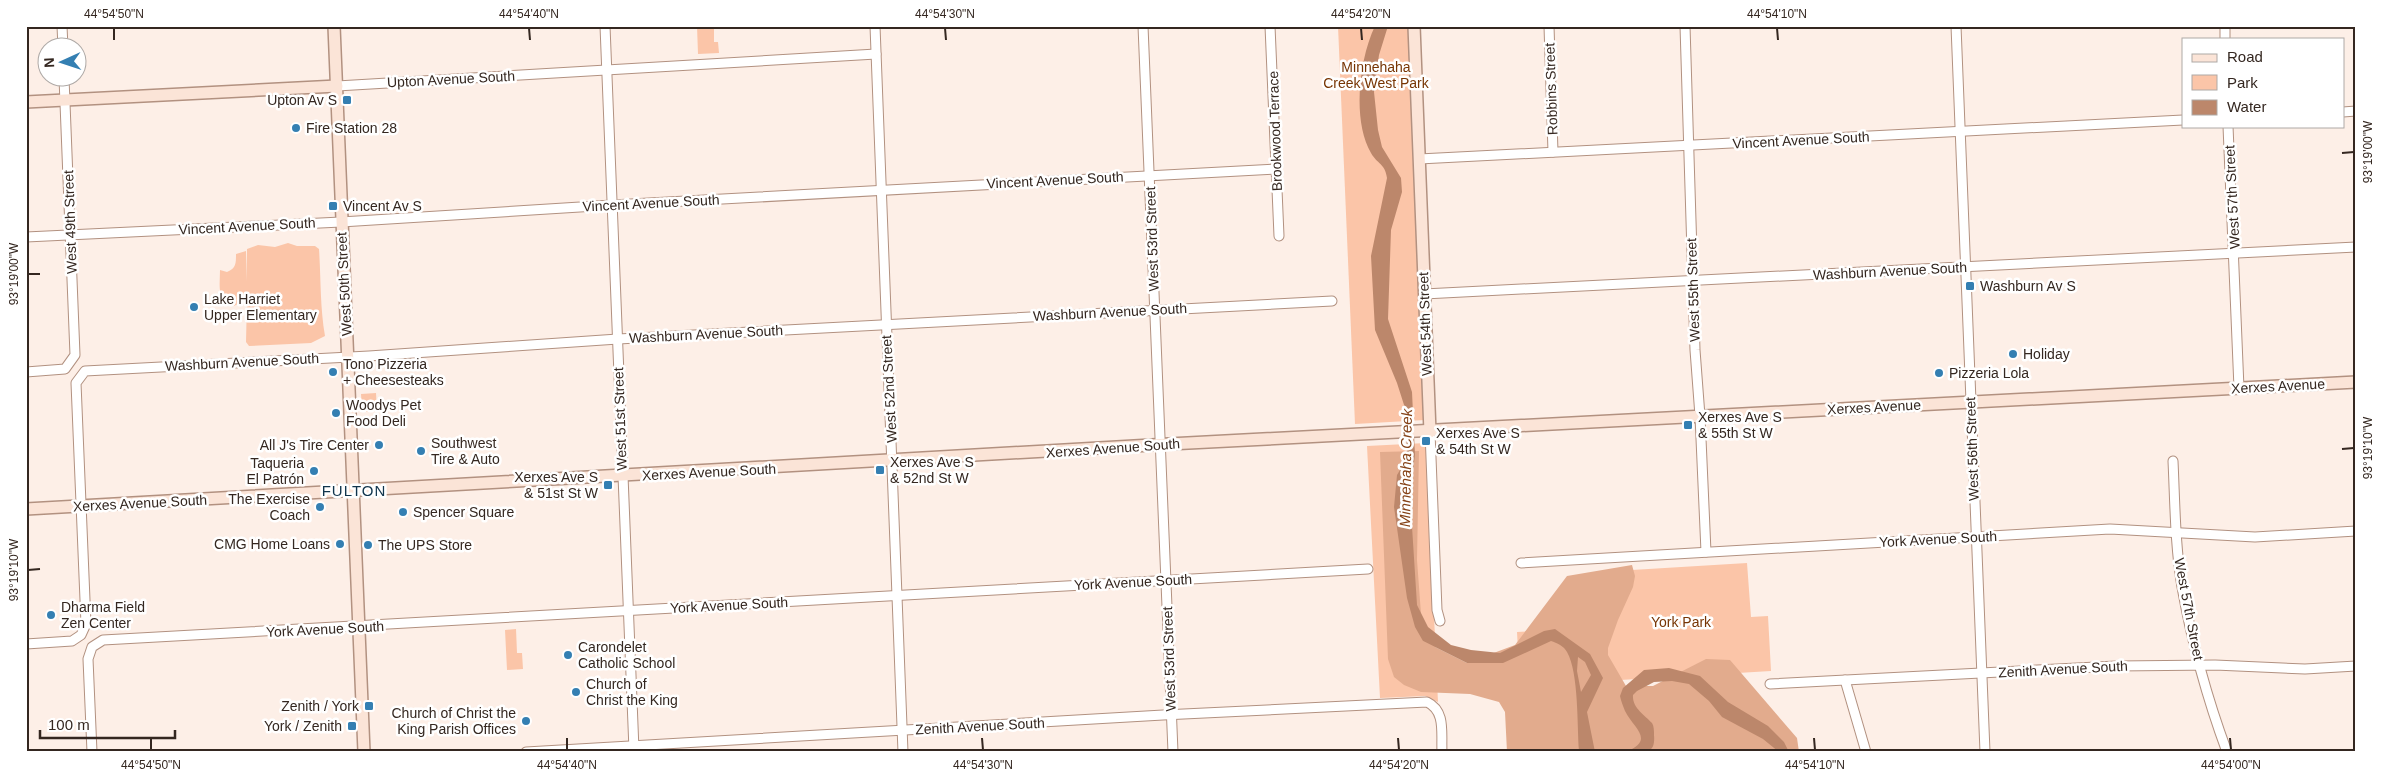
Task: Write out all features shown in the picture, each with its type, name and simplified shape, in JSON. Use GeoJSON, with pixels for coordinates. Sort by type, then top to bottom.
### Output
{"type":"FeatureCollection","features":[{"type":"Feature","properties":{"kind":"street","name":"West 50th Street"},"geometry":{"type":"LineString","coordinates":[[334,26],[364,752]]}},
{"type":"Feature","properties":{"kind":"street","name":"West 51st Street"},"geometry":{"type":"LineString","coordinates":[[605,26],[634,749]]}},
{"type":"Feature","properties":{"kind":"street","name":"West 52nd Street"},"geometry":{"type":"LineString","coordinates":[[875,26],[903,752]]}},
{"type":"Feature","properties":{"kind":"street","name":"West 53rd Street"},"geometry":{"type":"LineString","coordinates":[[1143,26],[1173,752]]}},
{"type":"Feature","properties":{"kind":"street","name":"Brookwood Terrace"},"geometry":{"type":"LineString","coordinates":[[1270,26],[1279,236]]}},
{"type":"Feature","properties":{"kind":"street","name":"West 54th Street"},"geometry":{"type":"LineString","coordinates":[[1414,26],[1437,610],[1440,621]]}},
{"type":"Feature","properties":{"kind":"street","name":"Robbins Street"},"geometry":{"type":"LineString","coordinates":[[1548,26],[1553,152]]}},
{"type":"Feature","properties":{"kind":"street","name":"West 55th Street"},"geometry":{"type":"LineString","coordinates":[[1685,26],[1693,282],[1706,552]]}},
{"type":"Feature","properties":{"kind":"street","name":"West 56th Street"},"geometry":{"type":"LineString","coordinates":[[1956,26],[1964,267],[1985,752]]}},
{"type":"Feature","properties":{"kind":"street","name":"Upton Avenue South"},"geometry":{"type":"LineString","coordinates":[[26,102],[337,86],[876,54]]}},
{"type":"Feature","properties":{"kind":"street","name":"West 49th Street"},"geometry":{"type":"LineString","coordinates":[[26,372],[62,370],[69,365],[75,355],[64,88]]}},
{"type":"Feature","properties":{"kind":"street","name":"Vincent Avenue South"},"geometry":{"type":"LineString","coordinates":[[1419,159],[2182,120]]}},
{"type":"Feature","properties":{"kind":"street","name":"West 57th Street"},"geometry":{"type":"LineString","coordinates":[[2228,128],[2235,253],[2239,388]]}},
{"type":"Feature","properties":{"kind":"street","name":"Vincent Avenue South"},"geometry":{"type":"LineString","coordinates":[[26,237],[341,222],[612,205],[1276,169]]}},
{"type":"Feature","properties":{"kind":"street","name":"Washburn Avenue South"},"geometry":{"type":"LineString","coordinates":[[1424,294],[1693,282],[2356,247]]}},
{"type":"Feature","properties":{"kind":"street","name":"Washburn Avenue South"},"geometry":{"type":"LineString","coordinates":[[82,506],[76,383],[81,373],[91,369],[347,357],[618,339],[1332,301]]}},
{"type":"Feature","properties":{"kind":"street","name":"Xerxes Avenue"},"geometry":{"type":"LineString","coordinates":[[1392,434],[2356,382]]}},
{"type":"Feature","properties":{"kind":"street","name":"Xerxes Avenue South"},"geometry":{"type":"LineString","coordinates":[[26,510],[1159,445],[1392,434]]}},
{"type":"Feature","properties":{"kind":"street","name":"West 57th Street"},"geometry":{"type":"LineString","coordinates":[[2173,461],[2176,532],[2182,585],[2200,665],[2228,752]]}},
{"type":"Feature","properties":{"kind":"street"},"geometry":{"type":"LineString","coordinates":[[26,644],[72,641],[81,636],[86,624],[82,506]]}},
{"type":"Feature","properties":{"kind":"street","name":"York Avenue South"},"geometry":{"type":"LineString","coordinates":[[1521,563],[2110,529],[2255,537],[2356,531]]}},
{"type":"Feature","properties":{"kind":"street","name":"York Avenue South"},"geometry":{"type":"LineString","coordinates":[[92,752],[88,659],[92,647],[103,640],[1368,569]]}},
{"type":"Feature","properties":{"kind":"street","name":"Zenith Avenue South"},"geometry":{"type":"LineString","coordinates":[[1770,684],[2116,666],[2200,665],[2278,669],[2356,666]]}},
{"type":"Feature","properties":{"kind":"street"},"geometry":{"type":"LineString","coordinates":[[1845,680],[1866,752]]}},
{"type":"Feature","properties":{"kind":"street","name":"Zenith Avenue South"},"geometry":{"type":"LineString","coordinates":[[526,752],[634,749],[902,730],[1427,702],[1434,706],[1441,715],[1442,752]]}},
{"type":"Feature","properties":{"kind":"green space"},"geometry":{"type":"Polygon","coordinates":[[[697,26],[714,26],[714,42],[718,42],[719,53],[698,54],[697,26]]]}},
{"type":"Feature","properties":{"kind":"green space","name":"Minnehaha Creek West Park"},"geometry":{"type":"Polygon","coordinates":[[[1338,26],[1410,26],[1425,420],[1355,424],[1338,26]]]}},
{"type":"Feature","properties":{"kind":"green space"},"geometry":{"type":"Polygon","coordinates":[[[288,243],[297,246],[315,246],[319,249],[321,304],[325,336],[311,343],[249,346],[246,342],[247,299],[234,306],[224,300],[220,292],[220,270],[227,272],[232,269],[236,263],[236,254],[246,251],[247,281],[247,249],[258,245],[275,247],[288,243]]]}},
{"type":"Feature","properties":{"kind":"green space"},"geometry":{"type":"Polygon","coordinates":[[[376,393],[377,411],[362,412],[361,394],[376,393]]]}},
{"type":"Feature","properties":{"kind":"green space"},"geometry":{"type":"Polygon","coordinates":[[[1426,443],[1438,702],[1425,696],[1380,698],[1367,446],[1426,443]]]}},
{"type":"Feature","properties":{"kind":"green space","name":"York Park"},"geometry":{"type":"Polygon","coordinates":[[[1747,563],[1751,617],[1768,616],[1771,671],[1520,686],[1517,632],[1549,630],[1599,572],[1747,563]]]}},
{"type":"Feature","properties":{"kind":"green space"},"geometry":{"type":"Polygon","coordinates":[[[516,629],[517,653],[522,653],[523,669],[507,670],[505,630],[516,629]]]}},
{"type":"Feature","properties":{"kind":"shaded area"},"geometry":{"type":"Polygon","coordinates":[[[1419,451],[1417,560],[1423,641],[1467,663],[1515,645],[1567,576],[1632,565],[1635,576],[1633,587],[1608,648],[1608,655],[1626,686],[1653,686],[1706,659],[1730,660],[1797,738],[1799,752],[1507,752],[1505,712],[1499,702],[1470,694],[1421,692],[1404,685],[1394,677],[1388,659],[1380,452],[1419,451]]]}},
{"type":"Feature","properties":{"kind":"water","name":"Minnehaha Creek"},"geometry":{"type":"Polygon","coordinates":[[[1375,26],[1388,26],[1379,55],[1374,92],[1378,130],[1382,147],[1401,178],[1402,192],[1391,230],[1388,319],[1412,392],[1415,455],[1410,495],[1417,605],[1428,627],[1451,645],[1471,650],[1500,653],[1544,631],[1555,629],[1590,654],[1603,678],[1587,712],[1595,752],[1579,751],[1574,673],[1567,652],[1562,646],[1551,641],[1503,663],[1467,663],[1423,641],[1415,627],[1407,598],[1394,507],[1397,475],[1407,454],[1405,408],[1397,383],[1375,330],[1371,256],[1387,178],[1383,166],[1371,153],[1361,124],[1360,90],[1369,40],[1375,26]],[[1578,657],[1577,671],[1581,692],[1591,675],[1585,662],[1578,657]]]}},
{"type":"Feature","properties":{"kind":"water"},"geometry":{"type":"Polygon","coordinates":[[[1669,668],[1700,676],[1728,702],[1768,726],[1784,742],[1789,752],[1779,752],[1763,739],[1722,717],[1709,701],[1689,684],[1672,681],[1654,682],[1633,695],[1633,700],[1637,707],[1653,724],[1654,742],[1653,747],[1646,752],[1625,752],[1634,748],[1641,738],[1622,704],[1620,696],[1623,688],[1644,670],[1669,668]]]}},
{"type":"Feature","properties":{"kind":"place","name":"Upton Av S"},"geometry":{"type":"Point","coordinates":[347,100]}},
{"type":"Feature","properties":{"kind":"place","name":"Fire Station 28"},"geometry":{"type":"Point","coordinates":[296,128]}},
{"type":"Feature","properties":{"kind":"place","name":"Vincent Av S"},"geometry":{"type":"Point","coordinates":[333,206]}},
{"type":"Feature","properties":{"kind":"place","name":"Washburn Av S"},"geometry":{"type":"Point","coordinates":[1970,286]}},
{"type":"Feature","properties":{"kind":"place","name":"Lake Harriet Upper Elementary"},"geometry":{"type":"Point","coordinates":[194,307]}},
{"type":"Feature","properties":{"kind":"place","name":"Holiday"},"geometry":{"type":"Point","coordinates":[2013,354]}},
{"type":"Feature","properties":{"kind":"place","name":"Tono Pizzeria + Cheesesteaks"},"geometry":{"type":"Point","coordinates":[333,372]}},
{"type":"Feature","properties":{"kind":"place","name":"Pizzeria Lola"},"geometry":{"type":"Point","coordinates":[1939,373]}},
{"type":"Feature","properties":{"kind":"place","name":"Woodys Pet Food Deli"},"geometry":{"type":"Point","coordinates":[336,413]}},
{"type":"Feature","properties":{"kind":"place","name":"Xerxes Ave S & 55th St W"},"geometry":{"type":"Point","coordinates":[1688,425]}},
{"type":"Feature","properties":{"kind":"place","name":"Xerxes Ave S & 54th St W"},"geometry":{"type":"Point","coordinates":[1426,441]}},
{"type":"Feature","properties":{"kind":"place","name":"All J's Tire Center"},"geometry":{"type":"Point","coordinates":[379,445]}},
{"type":"Feature","properties":{"kind":"place","name":"Southwest Tire & Auto"},"geometry":{"type":"Point","coordinates":[421,451]}},
{"type":"Feature","properties":{"kind":"place","name":"Xerxes Ave S & 52nd St W"},"geometry":{"type":"Point","coordinates":[880,470]}},
{"type":"Feature","properties":{"kind":"place","name":"Taqueria El Patrón"},"geometry":{"type":"Point","coordinates":[314,471]}},
{"type":"Feature","properties":{"kind":"place","name":"Xerxes Ave S & 51st St W"},"geometry":{"type":"Point","coordinates":[608,485]}},
{"type":"Feature","properties":{"kind":"place","name":"The Exercise Coach"},"geometry":{"type":"Point","coordinates":[320,507]}},
{"type":"Feature","properties":{"kind":"place","name":"Spencer Square"},"geometry":{"type":"Point","coordinates":[403,512]}},
{"type":"Feature","properties":{"kind":"place","name":"CMG Home Loans"},"geometry":{"type":"Point","coordinates":[340,544]}},
{"type":"Feature","properties":{"kind":"place","name":"The UPS Store"},"geometry":{"type":"Point","coordinates":[368,545]}},
{"type":"Feature","properties":{"kind":"place","name":"Dharma Field Zen Center"},"geometry":{"type":"Point","coordinates":[51,615]}},
{"type":"Feature","properties":{"kind":"place","name":"Carondelet Catholic School"},"geometry":{"type":"Point","coordinates":[568,655]}},
{"type":"Feature","properties":{"kind":"place","name":"Church of Christ the King"},"geometry":{"type":"Point","coordinates":[576,692]}},
{"type":"Feature","properties":{"kind":"place","name":"Zenith / York"},"geometry":{"type":"Point","coordinates":[369,706]}},
{"type":"Feature","properties":{"kind":"place","name":"Church of Christ the King Parish Offices"},"geometry":{"type":"Point","coordinates":[526,721]}},
{"type":"Feature","properties":{"kind":"place","name":"York / Zenith"},"geometry":{"type":"Point","coordinates":[352,726]}},
{"type":"Feature","properties":{"kind":"district","name":"FULTON"},"geometry":{"type":"Point","coordinates":[354,491]}}]}
